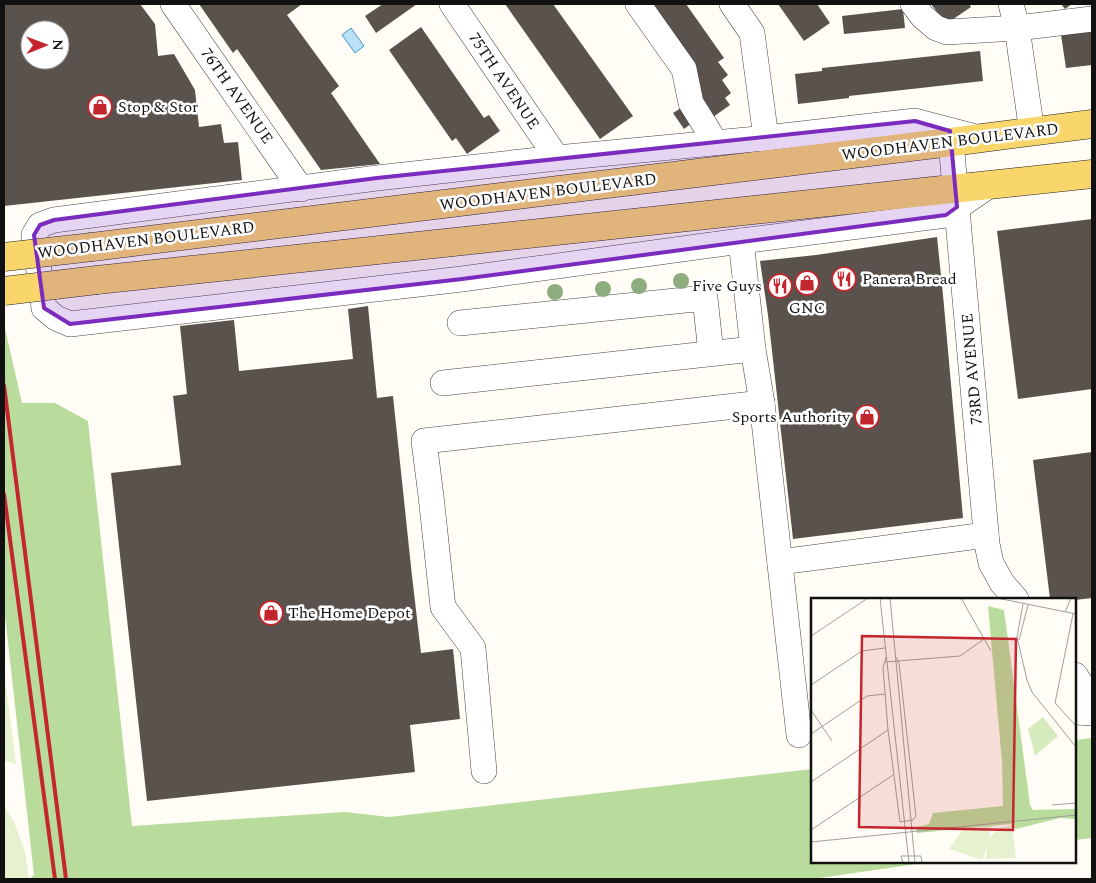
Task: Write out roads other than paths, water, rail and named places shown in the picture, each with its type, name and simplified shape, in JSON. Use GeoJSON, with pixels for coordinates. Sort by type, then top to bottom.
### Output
{"type":"FeatureCollection","features":[{"type":"Feature","properties":{"kind":"main road","name":"WOODHAVEN BOULEVARD"},"geometry":{"type":"LineString","coordinates":[[4,257],[951,137],[983,138],[1092,124]]}},
{"type":"Feature","properties":{"kind":"main road","name":"WOODHAVEN BOULEVARD"},"geometry":{"type":"LineString","coordinates":[[4,291],[97,280],[956,198],[990,185],[1092,174]]}},
{"type":"Feature","properties":{"kind":"street","name":"76TH AVENUE"},"geometry":{"type":"LineString","coordinates":[[173,4],[301,188]]}},
{"type":"Feature","properties":{"kind":"street","name":"75TH AVENUE"},"geometry":{"type":"LineString","coordinates":[[452,4],[557,158]]}},
{"type":"Feature","properties":{"kind":"street"},"geometry":{"type":"LineString","coordinates":[[638,4],[684,69],[691,103],[715,142]]}},
{"type":"Feature","properties":{"kind":"street"},"geometry":{"type":"LineString","coordinates":[[732,4],[752,33],[766,138]]}},
{"type":"Feature","properties":{"kind":"street"},"geometry":{"type":"LineString","coordinates":[[914,4],[923,17],[936,28],[947,32],[1016,28],[1092,19]]}},
{"type":"Feature","properties":{"kind":"street"},"geometry":{"type":"LineString","coordinates":[[1011,4],[1032,132]]}},
{"type":"Feature","properties":{"kind":"street"},"geometry":{"type":"LineString","coordinates":[[951,137],[915,121],[766,138],[557,158],[377,178],[54,220],[40,225],[34,235],[44,308],[56,318],[70,324],[462,279],[946,215],[956,198]]}},
{"type":"Feature","properties":{"kind":"street","name":"73RD AVENUE"},"geometry":{"type":"LineString","coordinates":[[951,137],[986,536],[991,563],[1002,582],[1015,598]]}},
{"type":"Feature","properties":{"kind":"street"},"geometry":{"type":"LineString","coordinates":[[741,241],[753,349],[762,402],[799,735]]}},
{"type":"Feature","properties":{"kind":"street"},"geometry":{"type":"LineString","coordinates":[[460,323],[704,298],[711,353]]}},
{"type":"Feature","properties":{"kind":"street"},"geometry":{"type":"LineString","coordinates":[[443,383],[753,349]]}},
{"type":"Feature","properties":{"kind":"street"},"geometry":{"type":"LineString","coordinates":[[484,771],[473,648],[442,607],[432,496],[424,441],[762,402]]}},
{"type":"Feature","properties":{"kind":"street"},"geometry":{"type":"LineString","coordinates":[[780,562],[986,536]]}},
{"type":"Feature","properties":{"kind":"street"},"geometry":{"type":"LineString","coordinates":[[1076,678],[1087,710]]}},
{"type":"Feature","properties":{"kind":"water"},"geometry":{"type":"Polygon","coordinates":[[[351,28],[364,46],[355,53],[342,35],[351,28]]]}},
{"type":"Feature","properties":{"kind":"railway"},"geometry":{"type":"LineString","coordinates":[[4,385],[66,879]]}},
{"type":"Feature","properties":{"kind":"railway"},"geometry":{"type":"LineString","coordinates":[[4,494],[55,879]]}},
{"type":"Feature","properties":{"kind":"place","name":"Stop & Stor"},"geometry":{"type":"Point","coordinates":[100,107]}},
{"type":"Feature","properties":{"kind":"place","name":"Panera Bread"},"geometry":{"type":"Point","coordinates":[844,279]}},
{"type":"Feature","properties":{"kind":"place","name":"GNC"},"geometry":{"type":"Point","coordinates":[807,283]}},
{"type":"Feature","properties":{"kind":"place","name":"Five Guys"},"geometry":{"type":"Point","coordinates":[780,286]}},
{"type":"Feature","properties":{"kind":"place","name":"Sports Authority"},"geometry":{"type":"Point","coordinates":[867,417]}},
{"type":"Feature","properties":{"kind":"place","name":"The Home Depot"},"geometry":{"type":"Point","coordinates":[271,613]}}]}
